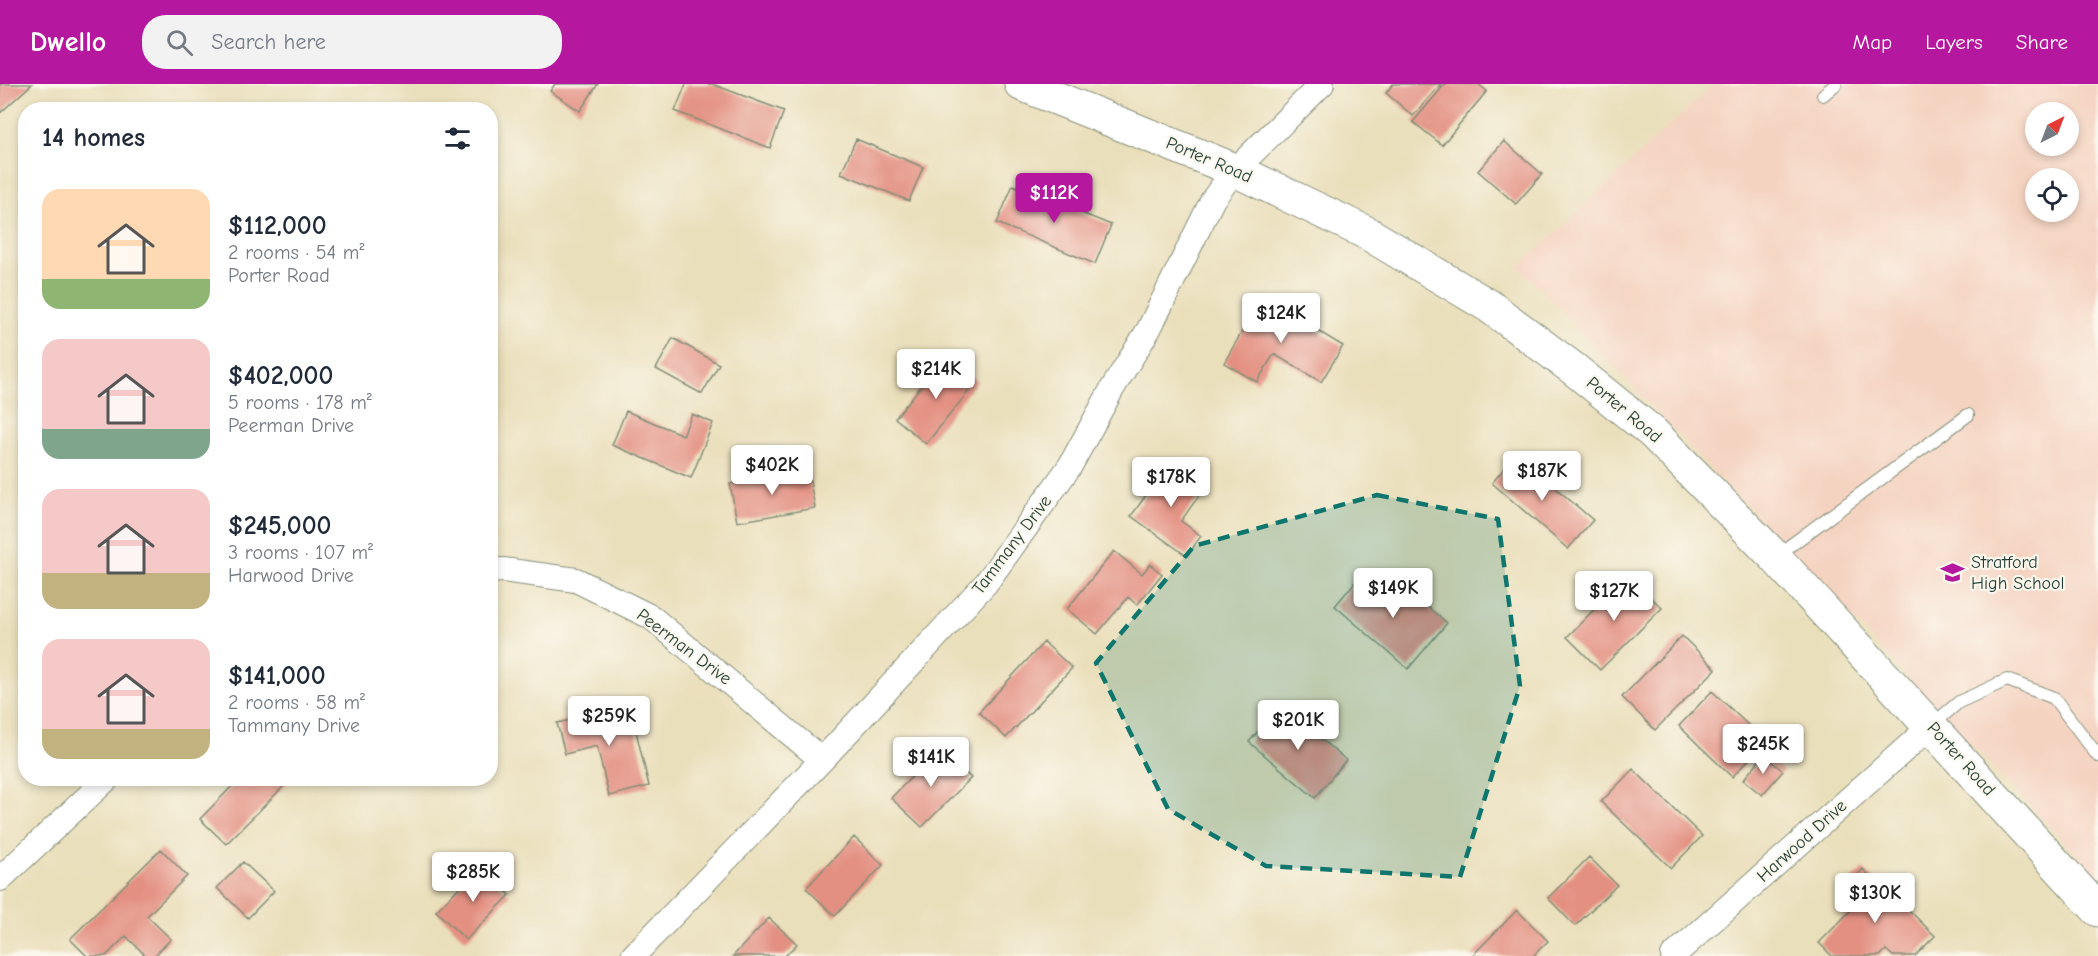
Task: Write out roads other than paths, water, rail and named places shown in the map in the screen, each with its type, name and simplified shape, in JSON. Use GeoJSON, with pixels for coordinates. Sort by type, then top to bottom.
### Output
{"type":"FeatureCollection","features":[{"type":"Feature","properties":{"kind":"street","name":"Porter Road"},"geometry":{"type":"LineString","coordinates":[[1021,84],[1235,170],[1367,233],[1489,306],[1575,369],[1653,433],[1775,557],[2098,909]]}},
{"type":"Feature","properties":{"kind":"street","name":"Tammany Drive"},"geometry":{"type":"LineString","coordinates":[[633,956],[822,760],[986,583],[1070,466],[1149,329],[1213,199],[1235,170],[1322,84]]}},
{"type":"Feature","properties":{"kind":"street","name":"Peerman Drive"},"geometry":{"type":"LineString","coordinates":[[498,570],[576,580],[651,617],[822,760]]}},
{"type":"Feature","properties":{"kind":"street","name":"Harwood Drive"},"geometry":{"type":"LineString","coordinates":[[1673,956],[1931,726]]}},
{"type":"Feature","properties":{"kind":"street"},"geometry":{"type":"LineString","coordinates":[[0,879],[99,786]]}},
{"type":"Feature","properties":{"kind":"lane"},"geometry":{"type":"LineString","coordinates":[[1823,95],[1836,84]]}},
{"type":"Feature","properties":{"kind":"lane"},"geometry":{"type":"LineString","coordinates":[[1775,557],[1968,415]]}},
{"type":"Feature","properties":{"kind":"lane"},"geometry":{"type":"LineString","coordinates":[[1931,726],[1959,702],[2007,680],[2054,698],[2098,756]]}},
{"type":"Feature","properties":{"kind":"place","name":"Stratford High School"},"geometry":{"type":"Point","coordinates":[1953,572]}}]}
